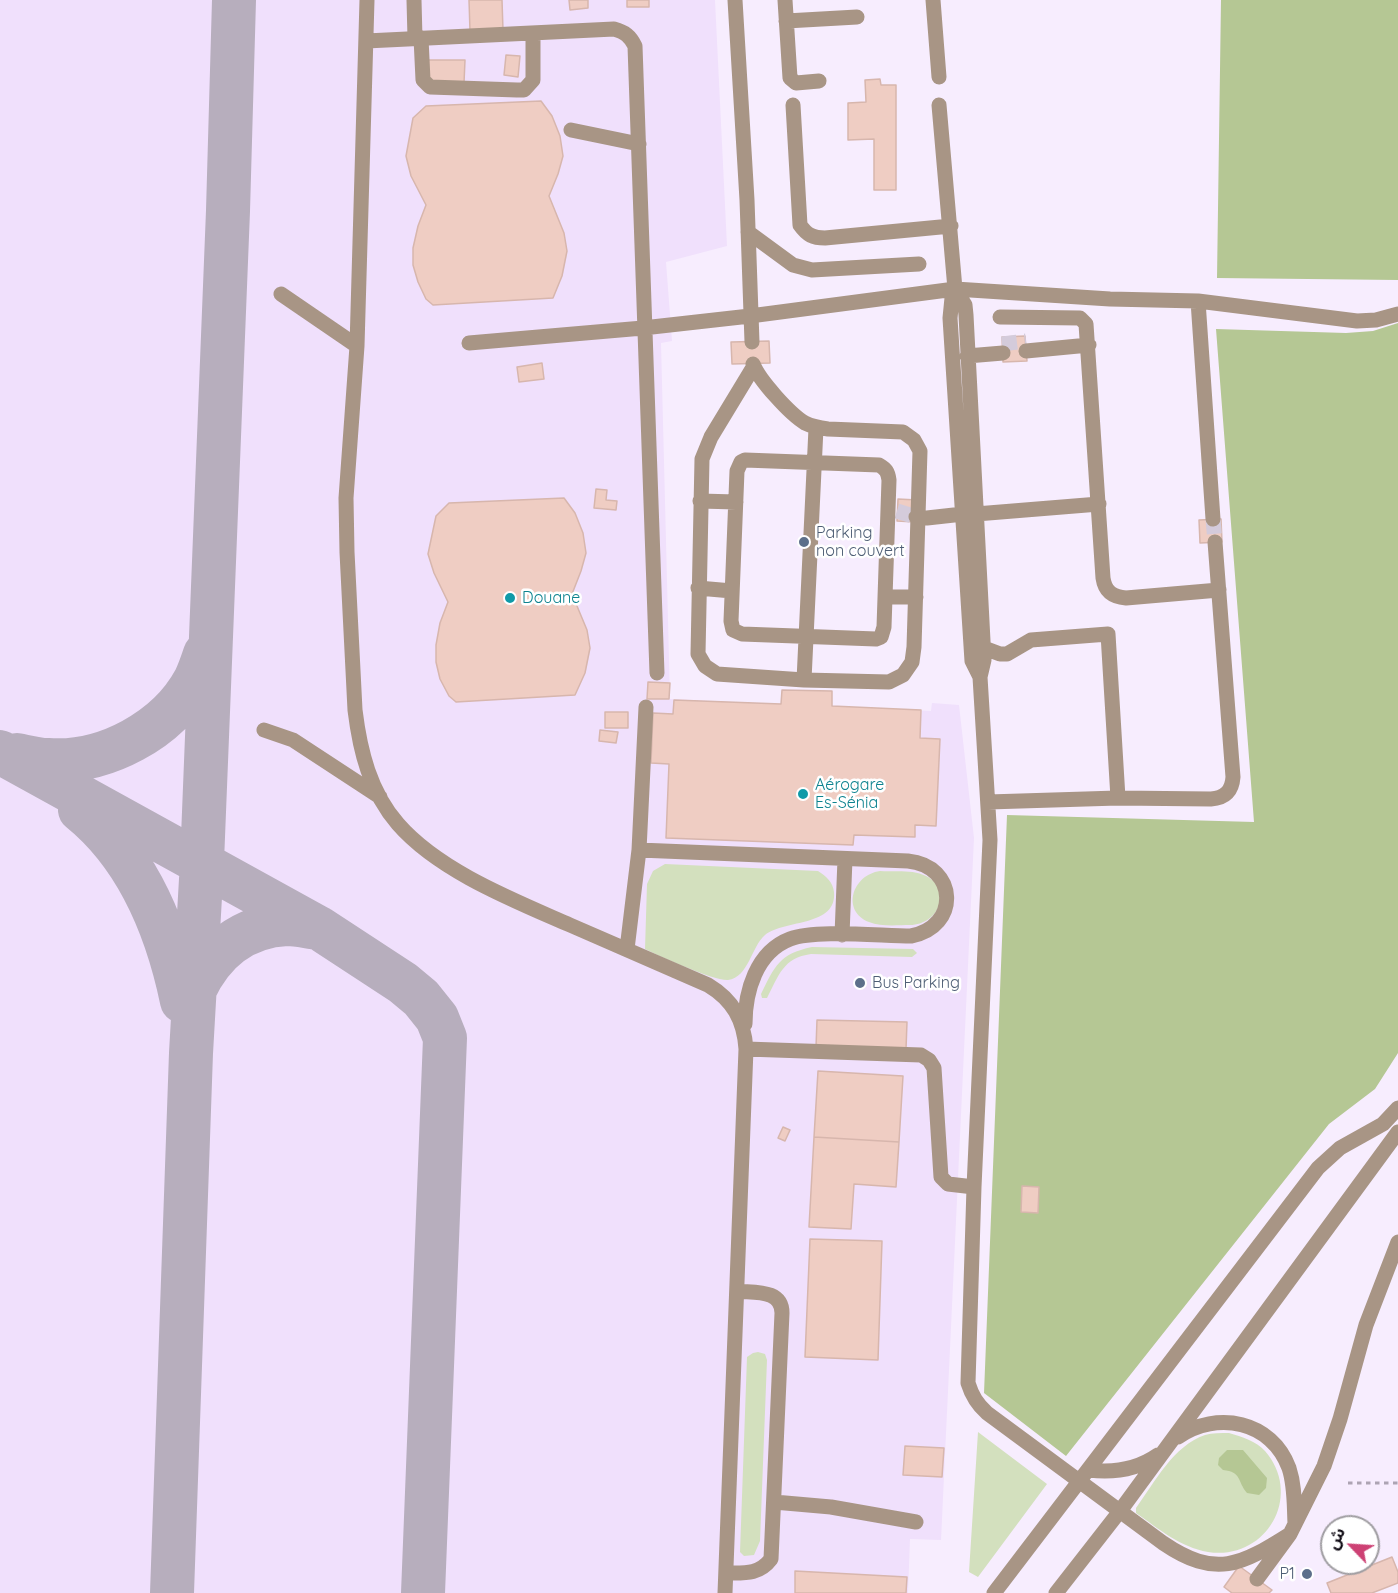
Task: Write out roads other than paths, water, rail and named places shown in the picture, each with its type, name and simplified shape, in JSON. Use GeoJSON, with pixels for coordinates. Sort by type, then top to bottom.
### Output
{"type":"FeatureCollection","features":[{"type":"Feature","properties":{"kind":"street"},"geometry":{"type":"LineString","coordinates":[[367,0],[357,346],[346,516],[354,688],[359,741],[367,770],[396,822],[417,844],[500,894],[708,985],[721,993],[740,1016],[745,1033]]}},
{"type":"Feature","properties":{"kind":"street"},"geometry":{"type":"LineString","coordinates":[[414,0],[423,80],[430,87],[524,90],[533,80],[533,33]]}},
{"type":"Feature","properties":{"kind":"street"},"geometry":{"type":"LineString","coordinates":[[735,0],[752,342]]}},
{"type":"Feature","properties":{"kind":"street"},"geometry":{"type":"LineString","coordinates":[[785,0],[790,78],[796,83],[819,81]]}},
{"type":"Feature","properties":{"kind":"street"},"geometry":{"type":"LineString","coordinates":[[933,0],[939,77]]}},
{"type":"Feature","properties":{"kind":"street"},"geometry":{"type":"LineString","coordinates":[[786,21],[857,17]]}},
{"type":"Feature","properties":{"kind":"street"},"geometry":{"type":"LineString","coordinates":[[366,41],[614,29],[623,31],[631,37],[636,56],[643,328],[657,673]]}},
{"type":"Feature","properties":{"kind":"street"},"geometry":{"type":"LineString","coordinates":[[793,105],[800,225],[806,233],[815,238],[825,238],[951,226]]}},
{"type":"Feature","properties":{"kind":"street"},"geometry":{"type":"LineString","coordinates":[[939,105],[955,289],[950,318],[970,514]]}},
{"type":"Feature","properties":{"kind":"street"},"geometry":{"type":"LineString","coordinates":[[571,130],[639,144]]}},
{"type":"Feature","properties":{"kind":"street"},"geometry":{"type":"LineString","coordinates":[[748,232],[793,265],[812,270],[919,264]]}},
{"type":"Feature","properties":{"kind":"street"},"geometry":{"type":"LineString","coordinates":[[955,289],[965,305],[974,588],[972,661],[981,676]]}},
{"type":"Feature","properties":{"kind":"street"},"geometry":{"type":"LineString","coordinates":[[469,343],[643,328],[955,289],[1110,299],[1198,301],[1357,321],[1376,320],[1398,314]]}},
{"type":"Feature","properties":{"kind":"street"},"geometry":{"type":"LineString","coordinates":[[281,294],[357,346]]}},
{"type":"Feature","properties":{"kind":"street"},"geometry":{"type":"LineString","coordinates":[[1198,301],[1214,519]]}},
{"type":"Feature","properties":{"kind":"street"},"geometry":{"type":"LineString","coordinates":[[1000,317],[1080,318],[1086,324],[1089,341],[1103,578],[1109,593],[1126,598],[1219,590]]}},
{"type":"Feature","properties":{"kind":"street"},"geometry":{"type":"LineString","coordinates":[[1026,346],[1089,341]]}},
{"type":"Feature","properties":{"kind":"street"},"geometry":{"type":"LineString","coordinates":[[967,352],[1003,348]]}},
{"type":"Feature","properties":{"kind":"street"},"geometry":{"type":"LineString","coordinates":[[754,365],[796,416],[816,428],[903,432],[914,440],[920,452],[912,662],[903,675],[889,682],[804,680],[717,674],[705,666],[698,654],[701,471],[706,447],[754,365]]}},
{"type":"Feature","properties":{"kind":"street"},"geometry":{"type":"LineString","coordinates":[[804,680],[816,428]]}},
{"type":"Feature","properties":{"kind":"street"},"geometry":{"type":"LineString","coordinates":[[750,460],[814,462],[879,465],[889,474],[892,510],[884,632],[876,639],[737,634],[731,626],[737,471],[741,462],[750,460]]}},
{"type":"Feature","properties":{"kind":"street"},"geometry":{"type":"LineString","coordinates":[[700,501],[736,502]]}},
{"type":"Feature","properties":{"kind":"street"},"geometry":{"type":"LineString","coordinates":[[917,518],[1099,504]]}},
{"type":"Feature","properties":{"kind":"street"},"geometry":{"type":"LineString","coordinates":[[988,801],[1220,798],[1228,794],[1233,786],[1215,542]]}},
{"type":"Feature","properties":{"kind":"street"},"geometry":{"type":"LineString","coordinates":[[698,588],[732,591]]}},
{"type":"Feature","properties":{"kind":"street"},"geometry":{"type":"LineString","coordinates":[[974,588],[984,648],[984,666],[981,676],[990,840],[968,1371],[968,1383],[972,1395],[987,1413],[1085,1476],[1120,1511],[1174,1551],[1210,1564],[1244,1561],[1255,1556],[1292,1529]]}},
{"type":"Feature","properties":{"kind":"street"},"geometry":{"type":"LineString","coordinates":[[885,597],[916,597]]}},
{"type":"Feature","properties":{"kind":"street"},"geometry":{"type":"LineString","coordinates":[[984,648],[1007,654],[1031,640],[1108,634],[1118,798]]}},
{"type":"Feature","properties":{"kind":"street"},"geometry":{"type":"LineString","coordinates":[[627,950],[639,850],[645,707]]}},
{"type":"Feature","properties":{"kind":"street"},"geometry":{"type":"LineString","coordinates":[[264,730],[293,740],[380,797]]}},
{"type":"Feature","properties":{"kind":"street"},"geometry":{"type":"LineString","coordinates":[[639,850],[920,862],[931,867],[939,876],[945,886],[947,898],[940,920],[932,929],[922,934],[911,936],[802,935],[779,943],[762,962],[748,992],[745,1005],[746,1049],[725,1593]]}},
{"type":"Feature","properties":{"kind":"street"},"geometry":{"type":"LineString","coordinates":[[842,935],[845,859]]}},
{"type":"Feature","properties":{"kind":"street"},"geometry":{"type":"LineString","coordinates":[[746,1049],[921,1055],[929,1060],[934,1068],[941,1177],[948,1184],[974,1187]]}},
{"type":"Feature","properties":{"kind":"street"},"geometry":{"type":"LineString","coordinates":[[994,1593],[1318,1168],[1340,1148],[1383,1124],[1398,1108]]}},
{"type":"Feature","properties":{"kind":"street"},"geometry":{"type":"LineString","coordinates":[[1056,1593],[1120,1511],[1398,1132]]}},
{"type":"Feature","properties":{"kind":"street"},"geometry":{"type":"LineString","coordinates":[[1257,1579],[1292,1529],[1314,1488],[1333,1443],[1363,1335],[1398,1242]]}},
{"type":"Feature","properties":{"kind":"street"},"geometry":{"type":"LineString","coordinates":[[726,1573],[757,1572],[771,1559],[782,1306],[773,1295],[737,1291]]}},
{"type":"Feature","properties":{"kind":"street"},"geometry":{"type":"LineString","coordinates":[[1085,1476],[1130,1468],[1153,1458],[1190,1429],[1212,1422],[1236,1423],[1258,1432],[1276,1447],[1288,1467],[1293,1489],[1292,1529]]}},
{"type":"Feature","properties":{"kind":"street"},"geometry":{"type":"LineString","coordinates":[[774,1503],[831,1507],[916,1522]]}},
{"type":"Feature","properties":{"kind":"tunnel"},"geometry":{"type":"LineString","coordinates":[[1002,344],[1026,341]]}},
{"type":"Feature","properties":{"kind":"tunnel"},"geometry":{"type":"LineString","coordinates":[[897,511],[916,517]]}},
{"type":"Feature","properties":{"kind":"tunnel"},"geometry":{"type":"LineString","coordinates":[[1213,519],[1215,542]]}},
{"type":"Feature","properties":{"kind":"place","name":"Parking non couvert"},"geometry":{"type":"Point","coordinates":[804,542]}},
{"type":"Feature","properties":{"kind":"place","name":"Douane"},"geometry":{"type":"Point","coordinates":[510,598]}},
{"type":"Feature","properties":{"kind":"place","name":"Aérogare Es-Sénia"},"geometry":{"type":"Point","coordinates":[803,794]}},
{"type":"Feature","properties":{"kind":"place","name":"Bus Parking"},"geometry":{"type":"Point","coordinates":[860,983]}},
{"type":"Feature","properties":{"kind":"place","name":"P1"},"geometry":{"type":"Point","coordinates":[1307,1574]}}]}
